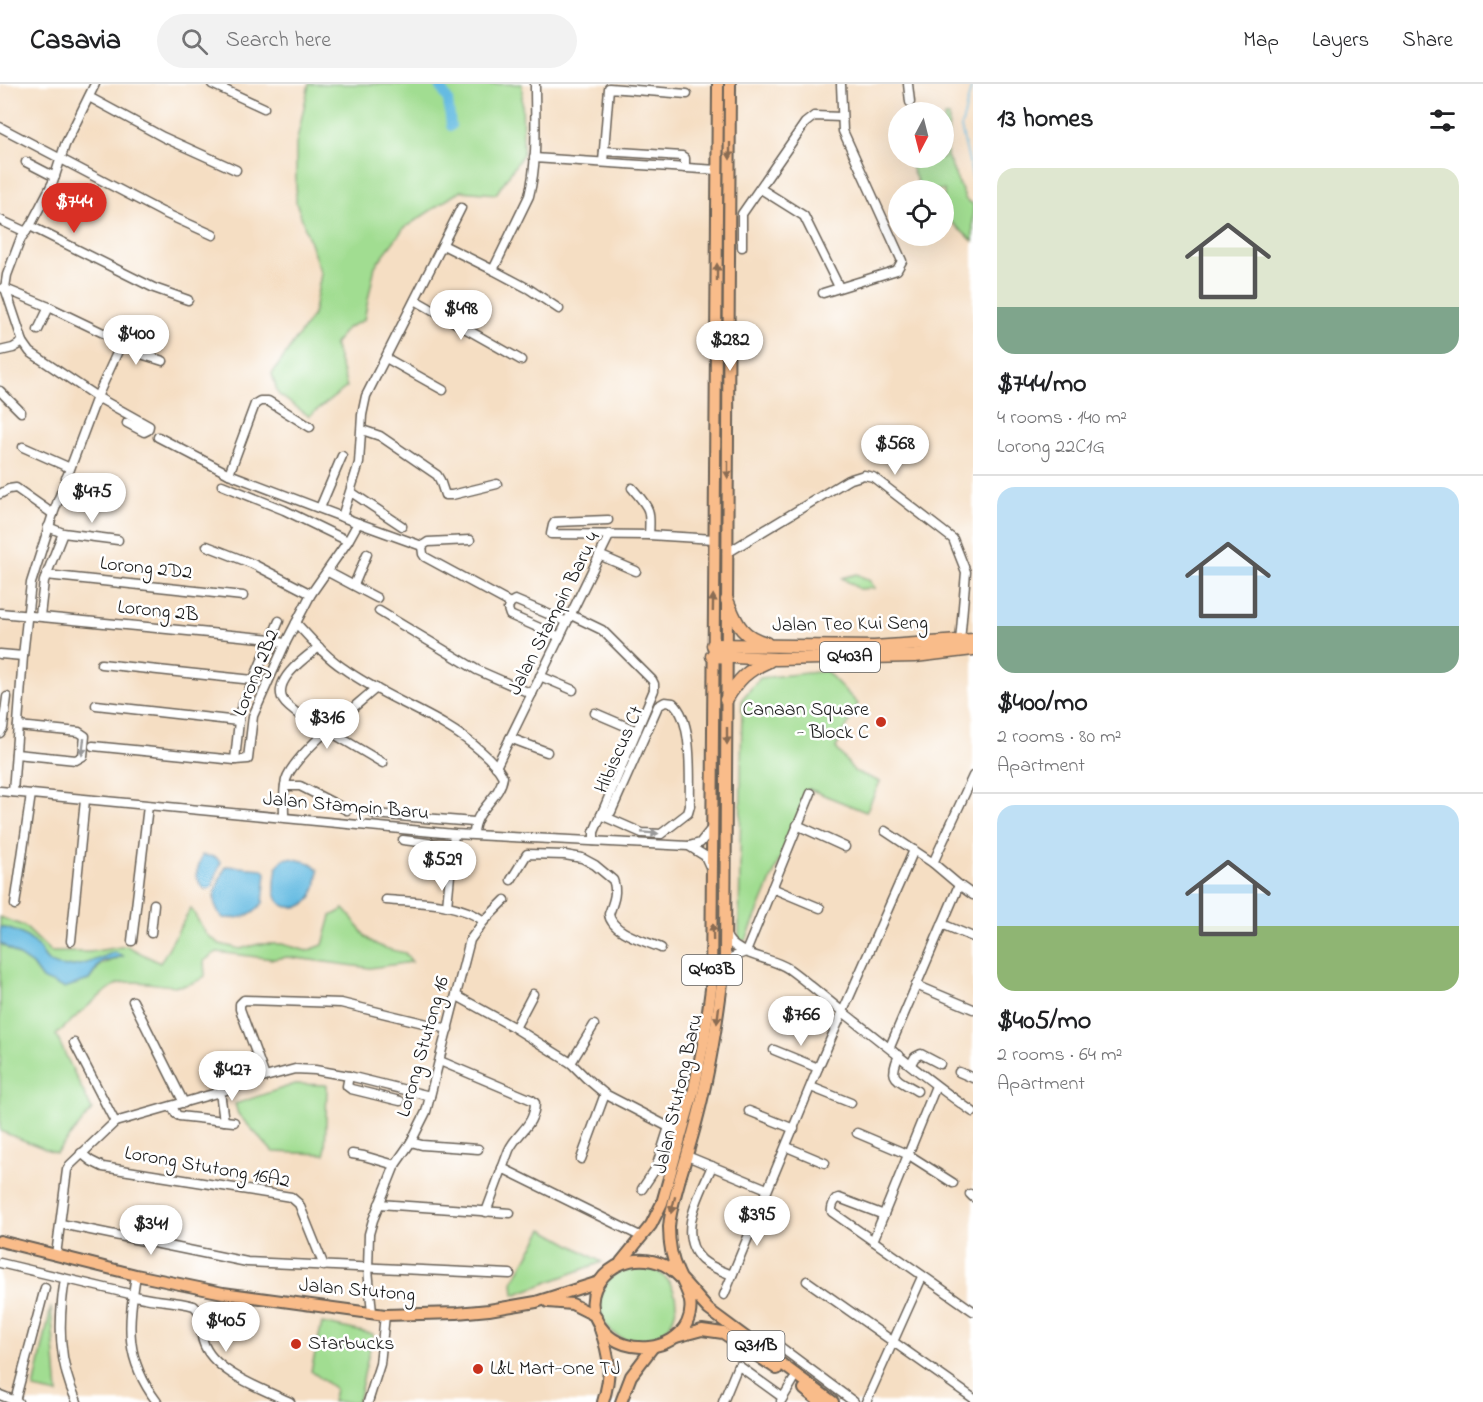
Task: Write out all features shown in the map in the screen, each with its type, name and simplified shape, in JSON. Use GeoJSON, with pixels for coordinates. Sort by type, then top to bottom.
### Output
{"type":"FeatureCollection","features":[{"type":"Feature","properties":{"kind":"highway"},"geometry":{"type":"LineString","coordinates":[[726,700],[739,679],[777,653],[745,634],[727,600]]}},
{"type":"Feature","properties":{"kind":"highway","name":"Jalan Teo Kui Seng"},"geometry":{"type":"LineString","coordinates":[[777,653],[973,640]]}},
{"type":"Feature","properties":{"kind":"highway","name":"Jalan Teo Kui Seng"},"geometry":{"type":"LineString","coordinates":[[726,651],[915,656],[973,649]]}},
{"type":"Feature","properties":{"kind":"highway"},"geometry":{"type":"LineString","coordinates":[[712,651],[726,651]]}},
{"type":"Feature","properties":{"kind":"main road","name":"Jalan Stutong Baru"},"geometry":{"type":"LineString","coordinates":[[619,1264],[642,1237],[662,1203],[682,1134],[704,1040],[711,989],[718,84]]}},
{"type":"Feature","properties":{"kind":"main road","name":"Jalan Stutong Baru"},"geometry":{"type":"LineString","coordinates":[[684,1284],[677,1271],[670,1247],[669,1226],[715,1041],[726,936],[726,651],[732,87]]}},
{"type":"Feature","properties":{"kind":"main road","name":"Jalan Stutong"},"geometry":{"type":"LineString","coordinates":[[0,1241],[136,1275],[255,1298],[385,1315],[457,1313],[536,1302]]}},
{"type":"Feature","properties":{"kind":"main road"},"geometry":{"type":"LineString","coordinates":[[603,1402],[609,1380],[609,1357],[597,1320],[593,1302],[594,1293],[599,1282],[619,1264],[634,1259],[652,1261],[671,1269],[684,1284],[690,1297],[691,1307],[687,1322],[674,1338]]}},
{"type":"Feature","properties":{"kind":"main road"},"geometry":{"type":"LineString","coordinates":[[536,1302],[599,1282]]}},
{"type":"Feature","properties":{"kind":"main road","name":"Q311B"},"geometry":{"type":"LineString","coordinates":[[684,1284],[709,1310],[833,1402]]}},
{"type":"Feature","properties":{"kind":"main road"},"geometry":{"type":"LineString","coordinates":[[536,1302],[566,1303],[577,1306],[597,1320],[606,1334],[619,1344],[634,1347],[653,1347],[702,1330],[723,1333],[820,1402]]}},
{"type":"Feature","properties":{"kind":"main road"},"geometry":{"type":"LineString","coordinates":[[621,1402],[631,1376],[653,1347]]}},
{"type":"Feature","properties":{"kind":"street"},"geometry":{"type":"LineString","coordinates":[[95,84],[65,145],[55,177],[21,238],[3,288],[23,342],[30,352],[97,397],[149,426],[144,432],[127,423]]}},
{"type":"Feature","properties":{"kind":"street"},"geometry":{"type":"LineString","coordinates":[[212,84],[264,108]]}},
{"type":"Feature","properties":{"kind":"street"},"geometry":{"type":"LineString","coordinates":[[494,270],[529,196],[534,158],[535,84]]}},
{"type":"Feature","properties":{"kind":"street"},"geometry":{"type":"LineString","coordinates":[[823,293],[897,270],[902,261],[843,131],[841,84]]}},
{"type":"Feature","properties":{"kind":"street"},"geometry":{"type":"LineString","coordinates":[[908,84],[910,102]]}},
{"type":"Feature","properties":{"kind":"street"},"geometry":{"type":"LineString","coordinates":[[603,162],[609,88],[687,94]]}},
{"type":"Feature","properties":{"kind":"street"},"geometry":{"type":"LineString","coordinates":[[88,98],[236,170]]}},
{"type":"Feature","properties":{"kind":"street"},"geometry":{"type":"LineString","coordinates":[[742,247],[742,214],[808,119],[814,116],[841,117]]}},
{"type":"Feature","properties":{"kind":"street"},"geometry":{"type":"LineString","coordinates":[[0,127],[61,161],[213,235]]}},
{"type":"Feature","properties":{"kind":"street"},"geometry":{"type":"LineString","coordinates":[[604,151],[682,156],[685,158],[685,168]]}},
{"type":"Feature","properties":{"kind":"street"},"geometry":{"type":"LineString","coordinates":[[534,158],[717,170]]}},
{"type":"Feature","properties":{"kind":"street"},"geometry":{"type":"LineString","coordinates":[[26,162],[55,177]]}},
{"type":"Feature","properties":{"kind":"street"},"geometry":{"type":"LineString","coordinates":[[761,189],[804,216],[839,287]]}},
{"type":"Feature","properties":{"kind":"street"},"geometry":{"type":"LineString","coordinates":[[342,517],[359,463],[362,415],[366,396],[461,208]]}},
{"type":"Feature","properties":{"kind":"street"},"geometry":{"type":"LineString","coordinates":[[0,220],[28,229],[154,288],[188,300]]}},
{"type":"Feature","properties":{"kind":"street"},"geometry":{"type":"LineString","coordinates":[[443,245],[529,289],[559,309]]}},
{"type":"Feature","properties":{"kind":"street"},"geometry":{"type":"LineString","coordinates":[[3,288],[49,307],[122,342],[141,354],[163,361]]}},
{"type":"Feature","properties":{"kind":"street"},"geometry":{"type":"LineString","coordinates":[[415,300],[521,360]]}},
{"type":"Feature","properties":{"kind":"street"},"geometry":{"type":"LineString","coordinates":[[38,330],[49,307]]}},
{"type":"Feature","properties":{"kind":"street"},"geometry":{"type":"LineString","coordinates":[[0,351],[13,348],[23,342]]}},
{"type":"Feature","properties":{"kind":"street"},"geometry":{"type":"LineString","coordinates":[[13,792],[31,583],[66,478],[97,397],[122,342]]}},
{"type":"Feature","properties":{"kind":"street"},"geometry":{"type":"LineString","coordinates":[[386,358],[443,390]]}},
{"type":"Feature","properties":{"kind":"street"},"geometry":{"type":"LineString","coordinates":[[0,391],[21,412]]}},
{"type":"Feature","properties":{"kind":"street"},"geometry":{"type":"LineString","coordinates":[[229,474],[255,404],[260,401],[268,401],[310,427]]}},
{"type":"Feature","properties":{"kind":"street"},"geometry":{"type":"LineString","coordinates":[[362,430],[380,436],[436,475],[445,495],[497,484]]}},
{"type":"Feature","properties":{"kind":"street"},"geometry":{"type":"LineString","coordinates":[[158,437],[229,474],[422,546],[429,542],[470,540]]}},
{"type":"Feature","properties":{"kind":"street"},"geometry":{"type":"LineString","coordinates":[[23,447],[70,468]]}},
{"type":"Feature","properties":{"kind":"street"},"geometry":{"type":"LineString","coordinates":[[320,508],[342,456]]}},
{"type":"Feature","properties":{"kind":"street"},"geometry":{"type":"LineString","coordinates":[[727,552],[849,480],[864,475],[873,477],[953,539],[966,572],[960,642]]}},
{"type":"Feature","properties":{"kind":"street"},"geometry":{"type":"LineString","coordinates":[[66,478],[112,497]]}},
{"type":"Feature","properties":{"kind":"street"},"geometry":{"type":"LineString","coordinates":[[222,485],[284,510],[348,541]]}},
{"type":"Feature","properties":{"kind":"street"},"geometry":{"type":"LineString","coordinates":[[0,494],[16,488],[53,514]]}},
{"type":"Feature","properties":{"kind":"street"},"geometry":{"type":"LineString","coordinates":[[632,488],[649,508],[651,515],[649,535]]}},
{"type":"Feature","properties":{"kind":"street"},"geometry":{"type":"LineString","coordinates":[[351,492],[402,526]]}},
{"type":"Feature","properties":{"kind":"street"},"geometry":{"type":"LineString","coordinates":[[608,520],[555,522],[551,534],[610,534]]}},
{"type":"Feature","properties":{"kind":"street","name":"Lorong 2B2"},"geometry":{"type":"LineString","coordinates":[[235,760],[248,759],[253,716],[285,644],[311,594],[328,572],[358,523]]}},
{"type":"Feature","properties":{"kind":"street"},"geometry":{"type":"LineString","coordinates":[[48,528],[63,533],[118,540]]}},
{"type":"Feature","properties":{"kind":"street"},"geometry":{"type":"LineString","coordinates":[[40,616],[44,581],[63,533]]}},
{"type":"Feature","properties":{"kind":"street","name":"Jalan Stampin Baru 4"},"geometry":{"type":"LineString","coordinates":[[496,767],[610,534],[714,539]]}},
{"type":"Feature","properties":{"kind":"street"},"geometry":{"type":"LineString","coordinates":[[207,546],[253,564],[311,594]]}},
{"type":"Feature","properties":{"kind":"street"},"geometry":{"type":"LineString","coordinates":[[422,546],[425,557],[510,603]]}},
{"type":"Feature","properties":{"kind":"street"},"geometry":{"type":"LineString","coordinates":[[354,585],[367,554]]}},
{"type":"Feature","properties":{"kind":"street"},"geometry":{"type":"LineString","coordinates":[[599,555],[636,571]]}},
{"type":"Feature","properties":{"kind":"street"},"geometry":{"type":"LineString","coordinates":[[328,572],[377,598]]}},
{"type":"Feature","properties":{"kind":"street","name":"Lorong 2D2"},"geometry":{"type":"LineString","coordinates":[[46,575],[243,596]]}},
{"type":"Feature","properties":{"kind":"street"},"geometry":{"type":"LineString","coordinates":[[560,637],[510,615],[508,609],[510,603],[515,600],[602,630],[654,684],[654,690],[594,832],[594,841]]}},
{"type":"Feature","properties":{"kind":"street"},"geometry":{"type":"LineString","coordinates":[[379,611],[477,670],[532,694]]}},
{"type":"Feature","properties":{"kind":"street","name":"Lorong 2B"},"geometry":{"type":"LineString","coordinates":[[0,614],[272,639],[285,644]]}},
{"type":"Feature","properties":{"kind":"street"},"geometry":{"type":"LineString","coordinates":[[93,746],[235,760],[240,711],[279,621]]}},
{"type":"Feature","properties":{"kind":"street"},"geometry":{"type":"LineString","coordinates":[[296,623],[342,668],[442,723],[468,740],[496,767],[503,777],[501,785],[474,822],[474,834]]}},
{"type":"Feature","properties":{"kind":"street"},"geometry":{"type":"LineString","coordinates":[[305,719],[285,702],[282,692],[288,673],[319,647]]}},
{"type":"Feature","properties":{"kind":"street"},"geometry":{"type":"LineString","coordinates":[[0,654],[23,656]]}},
{"type":"Feature","properties":{"kind":"street"},"geometry":{"type":"LineString","coordinates":[[101,664],[253,680]]}},
{"type":"Feature","properties":{"kind":"street"},"geometry":{"type":"LineString","coordinates":[[540,676],[573,690]]}},
{"type":"Feature","properties":{"kind":"street"},"geometry":{"type":"LineString","coordinates":[[284,817],[285,786],[288,775],[329,731],[376,688]]}},
{"type":"Feature","properties":{"kind":"street"},"geometry":{"type":"LineString","coordinates":[[0,733],[3,728],[4,696],[20,699]]}},
{"type":"Feature","properties":{"kind":"street","name":"Hibiscus Ct"},"geometry":{"type":"LineString","coordinates":[[665,702],[673,703],[681,713],[687,740],[690,806],[688,813],[662,834],[642,833],[602,813],[611,812],[658,706],[665,702]]}},
{"type":"Feature","properties":{"kind":"street"},"geometry":{"type":"LineString","coordinates":[[96,705],[238,721]]}},
{"type":"Feature","properties":{"kind":"street"},"geometry":{"type":"LineString","coordinates":[[595,713],[637,731]]}},
{"type":"Feature","properties":{"kind":"street"},"geometry":{"type":"LineString","coordinates":[[16,753],[76,760],[83,756],[85,736],[79,732],[18,726]]}},
{"type":"Feature","properties":{"kind":"street"},"geometry":{"type":"LineString","coordinates":[[329,731],[383,763]]}},
{"type":"Feature","properties":{"kind":"street"},"geometry":{"type":"LineString","coordinates":[[510,738],[547,752]]}},
{"type":"Feature","properties":{"kind":"street"},"geometry":{"type":"LineString","coordinates":[[933,863],[973,776]]}},
{"type":"Feature","properties":{"kind":"street"},"geometry":{"type":"LineString","coordinates":[[285,786],[300,786],[347,810]]}},
{"type":"Feature","properties":{"kind":"street","name":"Jalan Stampin Baru"},"geometry":{"type":"LineString","coordinates":[[0,791],[454,834],[689,846]]}},
{"type":"Feature","properties":{"kind":"street"},"geometry":{"type":"LineString","coordinates":[[725,960],[746,952],[811,793]]}},
{"type":"Feature","properties":{"kind":"street"},"geometry":{"type":"LineString","coordinates":[[15,906],[31,794]]}},
{"type":"Feature","properties":{"kind":"street"},"geometry":{"type":"LineString","coordinates":[[71,941],[85,800]]}},
{"type":"Feature","properties":{"kind":"street"},"geometry":{"type":"LineString","coordinates":[[132,941],[148,806]]}},
{"type":"Feature","properties":{"kind":"street"},"geometry":{"type":"LineString","coordinates":[[374,814],[474,822]]}},
{"type":"Feature","properties":{"kind":"street"},"geometry":{"type":"LineString","coordinates":[[797,825],[845,847]]}},
{"type":"Feature","properties":{"kind":"street"},"geometry":{"type":"LineString","coordinates":[[689,846],[700,843],[712,828]]}},
{"type":"Feature","properties":{"kind":"street"},"geometry":{"type":"LineString","coordinates":[[885,831],[933,863],[973,895]]}},
{"type":"Feature","properties":{"kind":"street"},"geometry":{"type":"LineString","coordinates":[[447,906],[454,834]]}},
{"type":"Feature","properties":{"kind":"street"},"geometry":{"type":"LineString","coordinates":[[511,880],[527,854],[529,838]]}},
{"type":"Feature","properties":{"kind":"street"},"geometry":{"type":"LineString","coordinates":[[403,840],[452,846]]}},
{"type":"Feature","properties":{"kind":"street"},"geometry":{"type":"LineString","coordinates":[[689,846],[701,852],[711,870]]}},
{"type":"Feature","properties":{"kind":"street"},"geometry":{"type":"LineString","coordinates":[[723,1295],[787,1147],[818,1068],[914,850]]}},
{"type":"Feature","properties":{"kind":"street"},"geometry":{"type":"LineString","coordinates":[[527,854],[565,855],[582,858],[595,865],[615,884],[615,898],[609,914],[613,924],[626,933],[661,948]]}},
{"type":"Feature","properties":{"kind":"street"},"geometry":{"type":"LineString","coordinates":[[890,1047],[959,885]]}},
{"type":"Feature","properties":{"kind":"street"},"geometry":{"type":"LineString","coordinates":[[772,888],[820,908]]}},
{"type":"Feature","properties":{"kind":"street"},"geometry":{"type":"LineString","coordinates":[[386,900],[447,906],[465,910],[484,921]]}},
{"type":"Feature","properties":{"kind":"street","name":"Lorong Stutong 16"},"geometry":{"type":"LineString","coordinates":[[372,1313],[368,1269],[369,1234],[395,1165],[411,1142],[426,1112],[470,940],[484,921],[505,900]]}},
{"type":"Feature","properties":{"kind":"street"},"geometry":{"type":"LineString","coordinates":[[151,933],[154,904]]}},
{"type":"Feature","properties":{"kind":"street"},"geometry":{"type":"LineString","coordinates":[[135,916],[153,918]]}},
{"type":"Feature","properties":{"kind":"street"},"geometry":{"type":"LineString","coordinates":[[942,924],[973,937]]}},
{"type":"Feature","properties":{"kind":"street"},"geometry":{"type":"LineString","coordinates":[[726,936],[735,947],[786,967],[890,1047],[936,1086],[973,1112]]}},
{"type":"Feature","properties":{"kind":"street"},"geometry":{"type":"LineString","coordinates":[[915,985],[973,1009]]}},
{"type":"Feature","properties":{"kind":"street"},"geometry":{"type":"LineString","coordinates":[[515,1028],[533,994]]}},
{"type":"Feature","properties":{"kind":"street"},"geometry":{"type":"LineString","coordinates":[[457,996],[572,1063],[605,1094],[682,1134]]}},
{"type":"Feature","properties":{"kind":"street"},"geometry":{"type":"LineString","coordinates":[[265,1077],[240,1009],[240,1004],[244,1000],[341,1003],[448,1029]]}},
{"type":"Feature","properties":{"kind":"street"},"geometry":{"type":"LineString","coordinates":[[133,1001],[183,1102]]}},
{"type":"Feature","properties":{"kind":"street"},"geometry":{"type":"LineString","coordinates":[[572,1063],[594,1026]]}},
{"type":"Feature","properties":{"kind":"street"},"geometry":{"type":"LineString","coordinates":[[74,1043],[115,1122]]}},
{"type":"Feature","properties":{"kind":"street"},"geometry":{"type":"LineString","coordinates":[[774,1050],[818,1068]]}},
{"type":"Feature","properties":{"kind":"street"},"geometry":{"type":"LineString","coordinates":[[911,1064],[915,1057],[921,1054],[940,1064]]}},
{"type":"Feature","properties":{"kind":"street"},"geometry":{"type":"LineString","coordinates":[[899,1055],[893,1074],[917,1091]]}},
{"type":"Feature","properties":{"kind":"street"},"geometry":{"type":"LineString","coordinates":[[440,1061],[535,1103],[531,1122],[513,1141],[486,1212]]}},
{"type":"Feature","properties":{"kind":"street"},"geometry":{"type":"LineString","coordinates":[[56,1255],[67,1170],[81,1153],[115,1122],[295,1069],[349,1076],[430,1096]]}},
{"type":"Feature","properties":{"kind":"street"},"geometry":{"type":"LineString","coordinates":[[959,1072],[973,1078]]}},
{"type":"Feature","properties":{"kind":"street"},"geometry":{"type":"LineString","coordinates":[[349,1076],[348,1088],[395,1100],[393,1087]]}},
{"type":"Feature","properties":{"kind":"street"},"geometry":{"type":"LineString","coordinates":[[873,1241],[936,1086]]}},
{"type":"Feature","properties":{"kind":"street"},"geometry":{"type":"LineString","coordinates":[[811,1087],[851,1102]]}},
{"type":"Feature","properties":{"kind":"street"},"geometry":{"type":"LineString","coordinates":[[220,1092],[224,1121]]}},
{"type":"Feature","properties":{"kind":"street"},"geometry":{"type":"LineString","coordinates":[[581,1159],[605,1094]]}},
{"type":"Feature","properties":{"kind":"street"},"geometry":{"type":"LineString","coordinates":[[172,1106],[179,1116],[234,1122]]}},
{"type":"Feature","properties":{"kind":"street"},"geometry":{"type":"LineString","coordinates":[[749,1111],[794,1129]]}},
{"type":"Feature","properties":{"kind":"street"},"geometry":{"type":"LineString","coordinates":[[642,1189],[656,1168],[669,1127]]}},
{"type":"Feature","properties":{"kind":"street"},"geometry":{"type":"LineString","coordinates":[[858,1133],[909,1155],[953,1182]]}},
{"type":"Feature","properties":{"kind":"street"},"geometry":{"type":"LineString","coordinates":[[411,1142],[422,1145],[478,1149]]}},
{"type":"Feature","properties":{"kind":"street"},"geometry":{"type":"LineString","coordinates":[[787,1147],[825,1163]]}},
{"type":"Feature","properties":{"kind":"street","name":"Lorong Stutong 16A2"},"geometry":{"type":"LineString","coordinates":[[81,1153],[103,1167],[291,1197],[299,1204],[324,1266]]}},
{"type":"Feature","properties":{"kind":"street"},"geometry":{"type":"LineString","coordinates":[[352,1154],[395,1165]]}},
{"type":"Feature","properties":{"kind":"street"},"geometry":{"type":"LineString","coordinates":[[687,1156],[767,1190]]}},
{"type":"Feature","properties":{"kind":"street"},"geometry":{"type":"LineString","coordinates":[[712,1166],[690,1221],[690,1232],[701,1259],[732,1275]]}},
{"type":"Feature","properties":{"kind":"street"},"geometry":{"type":"LineString","coordinates":[[502,1168],[642,1237]]}},
{"type":"Feature","properties":{"kind":"street"},"geometry":{"type":"LineString","coordinates":[[884,1215],[839,1198],[835,1200],[831,1209],[832,1212],[922,1277],[972,1308]]}},
{"type":"Feature","properties":{"kind":"street"},"geometry":{"type":"LineString","coordinates":[[379,1204],[510,1213]]}},
{"type":"Feature","properties":{"kind":"street"},"geometry":{"type":"LineString","coordinates":[[61,1224],[247,1263],[510,1274]]}},
{"type":"Feature","properties":{"kind":"street"},"geometry":{"type":"LineString","coordinates":[[0,1263],[126,1293],[141,1299],[160,1299],[194,1306],[200,1313],[203,1343],[214,1360],[248,1382],[290,1402]]}},
{"type":"Feature","properties":{"kind":"street"},"geometry":{"type":"LineString","coordinates":[[136,1275],[129,1330],[134,1361],[148,1390],[157,1402]]}},
{"type":"Feature","properties":{"kind":"street"},"geometry":{"type":"LineString","coordinates":[[866,1402],[922,1277]]}},
{"type":"Feature","properties":{"kind":"street"},"geometry":{"type":"LineString","coordinates":[[65,1279],[60,1332],[62,1350],[76,1401],[65,1402]]}},
{"type":"Feature","properties":{"kind":"street"},"geometry":{"type":"LineString","coordinates":[[807,1281],[973,1398]]}},
{"type":"Feature","properties":{"kind":"street"},"geometry":{"type":"LineString","coordinates":[[0,1395],[17,1402],[45,1288]]}},
{"type":"Feature","properties":{"kind":"street"},"geometry":{"type":"LineString","coordinates":[[368,1402],[380,1364],[385,1315]]}},
{"type":"Feature","properties":{"kind":"street"},"geometry":{"type":"LineString","coordinates":[[775,1343],[854,1402]]}},
{"type":"Feature","properties":{"kind":"street"},"geometry":{"type":"LineString","coordinates":[[723,1402],[739,1366],[781,1400],[793,1381]]}},
{"type":"Feature","properties":{"kind":"green space"},"geometry":{"type":"Polygon","coordinates":[[[309,84],[522,84],[523,154],[496,194],[460,191],[404,228],[375,266],[364,320],[347,328],[334,344],[347,387],[309,416],[278,394],[272,374],[313,315],[321,274],[296,202],[296,144],[309,84]]]}},
{"type":"Feature","properties":{"kind":"green space"},"geometry":{"type":"Polygon","coordinates":[[[911,168],[952,168],[966,200],[973,204],[973,241],[954,225],[954,180],[917,180],[911,168]]]}},
{"type":"Feature","properties":{"kind":"green space"},"geometry":{"type":"Polygon","coordinates":[[[857,574],[870,581],[875,588],[859,589],[842,578],[857,574]]]}},
{"type":"Feature","properties":{"kind":"green space"},"geometry":{"type":"Polygon","coordinates":[[[826,671],[858,704],[836,748],[854,771],[880,782],[866,812],[809,789],[746,940],[739,940],[742,699],[760,678],[826,671]]]}},
{"type":"Feature","properties":{"kind":"green space"},"geometry":{"type":"Polygon","coordinates":[[[191,908],[206,934],[220,944],[240,949],[259,944],[282,944],[307,951],[323,945],[331,916],[344,909],[370,941],[387,949],[405,953],[412,962],[370,968],[288,957],[273,959],[217,952],[204,961],[205,976],[195,982],[175,986],[142,982],[115,985],[56,1035],[92,1110],[56,1153],[0,1131],[0,943],[32,965],[42,979],[89,980],[100,965],[122,956],[114,953],[81,965],[63,967],[55,965],[46,959],[29,938],[0,927],[0,917],[24,926],[51,952],[89,952],[127,946],[160,963],[191,908]]]}},
{"type":"Feature","properties":{"kind":"green space"},"geometry":{"type":"Polygon","coordinates":[[[295,1084],[327,1085],[325,1154],[273,1152],[238,1114],[235,1104],[295,1084]]]}},
{"type":"Feature","properties":{"kind":"green space"},"geometry":{"type":"Polygon","coordinates":[[[543,1229],[602,1262],[514,1295],[513,1282],[543,1229]]]}},
{"type":"Feature","properties":{"kind":"green space"},"geometry":{"type":"Polygon","coordinates":[[[638,1266],[653,1269],[665,1277],[673,1289],[676,1304],[673,1319],[665,1331],[653,1339],[638,1342],[623,1339],[611,1331],[603,1319],[600,1304],[603,1289],[611,1277],[623,1269],[638,1266]]]}},
{"type":"Feature","properties":{"kind":"green space"},"geometry":{"type":"Polygon","coordinates":[[[51,1307],[58,1394],[34,1389],[51,1307]]]}},
{"type":"Feature","properties":{"kind":"green space"},"geometry":{"type":"Polygon","coordinates":[[[322,1323],[373,1334],[358,1402],[332,1402],[335,1389],[311,1371],[322,1323]]]}},
{"type":"Feature","properties":{"kind":"water"},"geometry":{"type":"Polygon","coordinates":[[[202,855],[215,857],[221,862],[212,887],[206,890],[201,886],[196,875],[202,855]]]}},
{"type":"Feature","properties":{"kind":"water"},"geometry":{"type":"Polygon","coordinates":[[[290,858],[311,863],[318,870],[317,883],[312,896],[303,905],[297,907],[288,907],[280,903],[275,892],[277,866],[284,859],[290,858]]]}},
{"type":"Feature","properties":{"kind":"water"},"geometry":{"type":"Polygon","coordinates":[[[226,866],[263,869],[266,873],[263,903],[245,916],[223,918],[215,905],[215,892],[226,866]]]}},
{"type":"Feature","properties":{"kind":"water"},"geometry":{"type":"Polygon","coordinates":[[[0,927],[29,938],[48,961],[63,967],[81,965],[114,952],[123,956],[101,962],[89,980],[64,988],[42,979],[32,965],[0,943],[0,927]]]}},
{"type":"Feature","properties":{"kind":"waterway"},"geometry":{"type":"LineString","coordinates":[[439,84],[448,100],[451,126]]}},
{"type":"Feature","properties":{"kind":"waterway"},"geometry":{"type":"LineString","coordinates":[[972,84],[961,128],[973,179]]}},
{"type":"Feature","properties":{"kind":"place","name":"Canaan Square - Block C"},"geometry":{"type":"Point","coordinates":[881,722]}},
{"type":"Feature","properties":{"kind":"place","name":"Starbucks"},"geometry":{"type":"Point","coordinates":[296,1344]}},
{"type":"Feature","properties":{"kind":"place","name":"L&L Mart-One TJ"},"geometry":{"type":"Point","coordinates":[478,1369]}}]}
